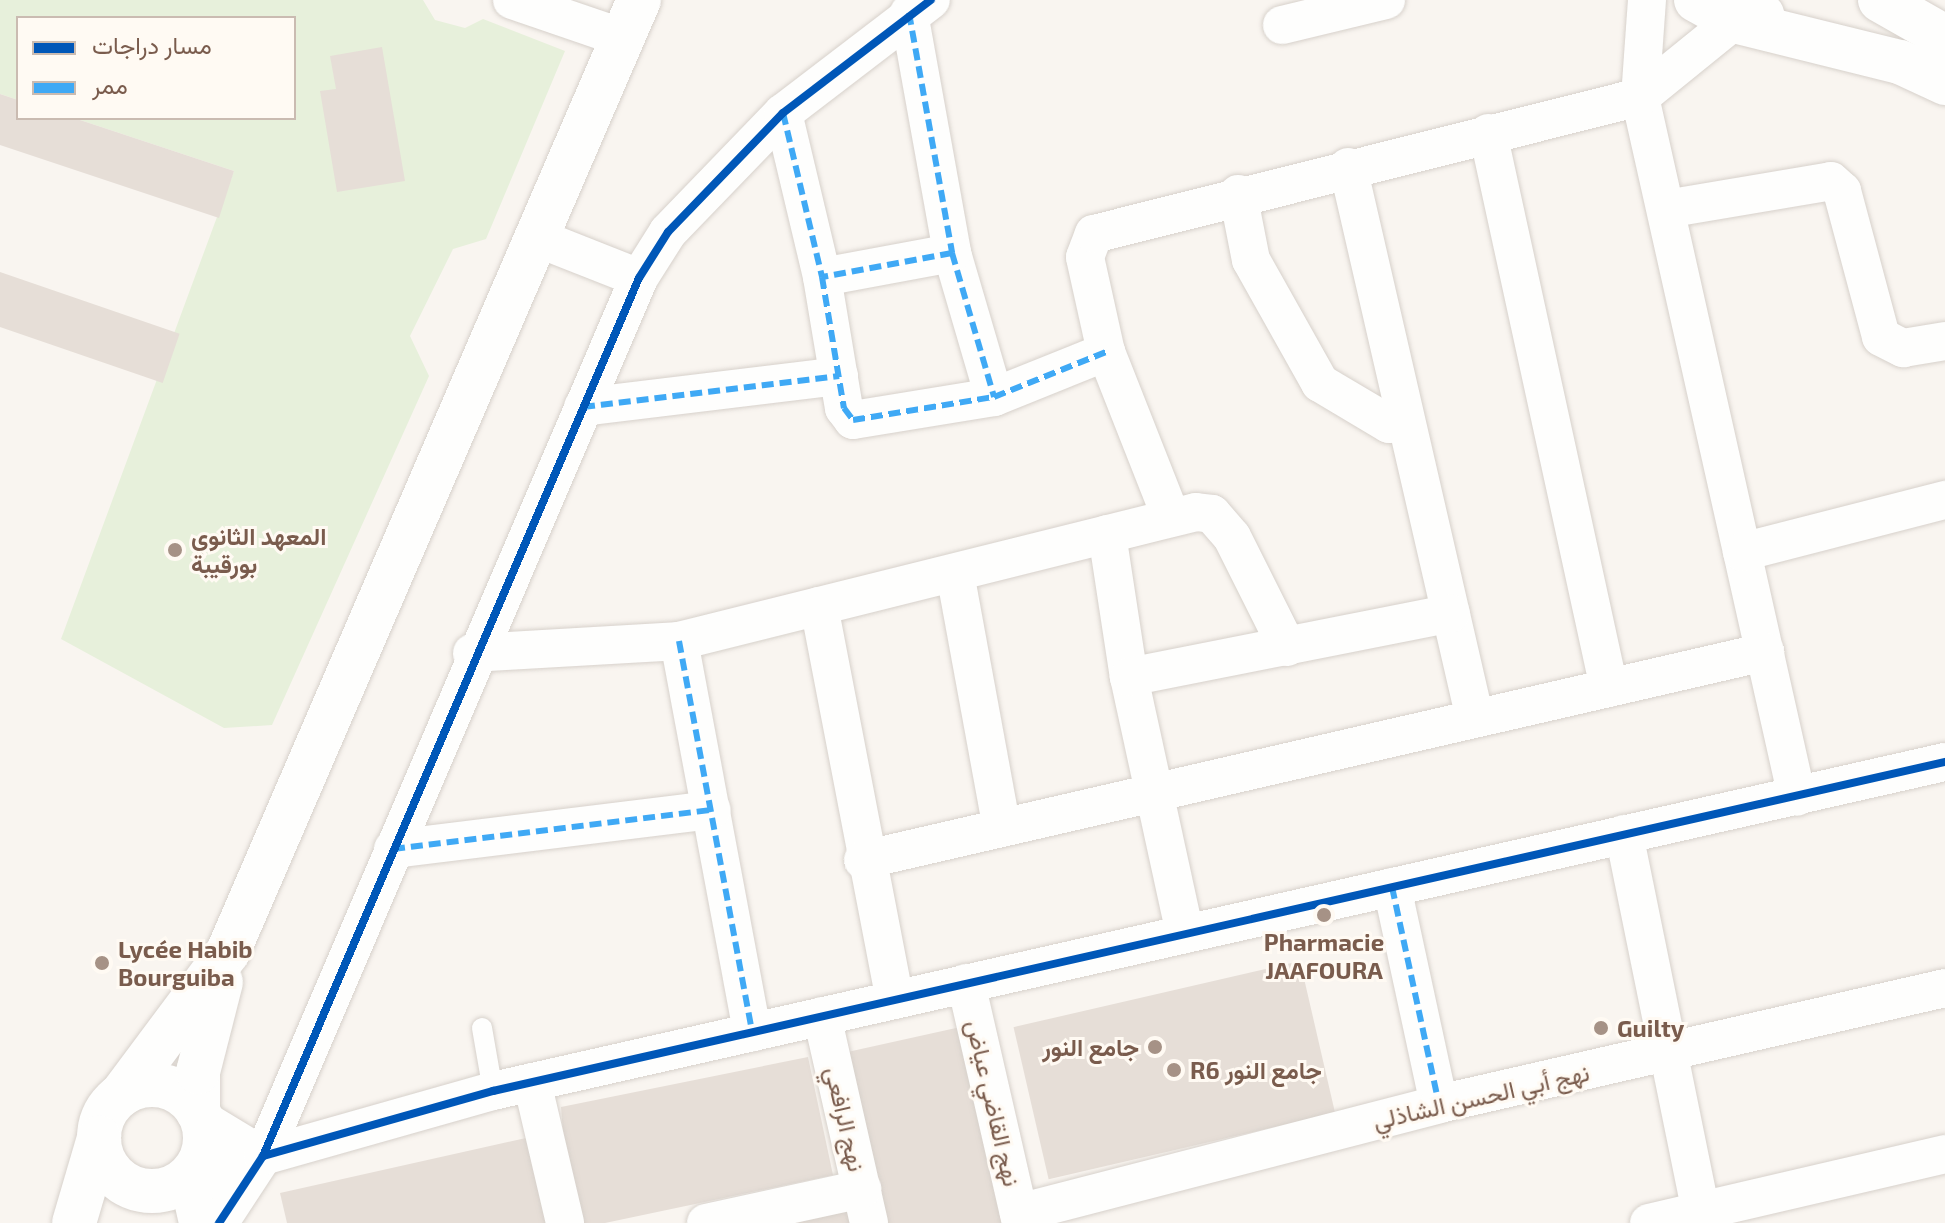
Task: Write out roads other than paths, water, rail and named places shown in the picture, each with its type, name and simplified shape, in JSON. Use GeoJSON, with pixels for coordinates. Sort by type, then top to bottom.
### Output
{"type":"FeatureCollection","features":[{"type":"Feature","properties":{"kind":"main road"},"geometry":{"type":"LineString","coordinates":[[1696,0],[1734,21],[1900,62],[1945,83]]}},
{"type":"Feature","properties":{"kind":"main road"},"geometry":{"type":"LineString","coordinates":[[1734,21],[1764,14],[1778,0]]}},
{"type":"Feature","properties":{"kind":"main road"},"geometry":{"type":"LineString","coordinates":[[1880,0],[1945,37]]}},
{"type":"Feature","properties":{"kind":"main road"},"geometry":{"type":"LineString","coordinates":[[131,1223],[180,1183],[204,1151],[198,1072],[228,952],[540,239],[631,19]]}},
{"type":"Feature","properties":{"kind":"main road"},"geometry":{"type":"LineString","coordinates":[[74,1223],[99,1138],[122,1094],[228,952]]}},
{"type":"Feature","properties":{"kind":"main road"},"geometry":{"type":"LineString","coordinates":[[122,1094],[156,1085],[187,1098],[200,1115]]}},
{"type":"Feature","properties":{"kind":"main road"},"geometry":{"type":"LineString","coordinates":[[99,1138],[109,1170],[122,1182],[138,1190],[180,1183]]}},
{"type":"Feature","properties":{"kind":"street"},"geometry":{"type":"LineString","coordinates":[[512,0],[631,19]]}},
{"type":"Feature","properties":{"kind":"street"},"geometry":{"type":"LineString","coordinates":[[1282,25],[1386,0]]}},
{"type":"Feature","properties":{"kind":"street"},"geometry":{"type":"LineString","coordinates":[[1647,0],[1640,97],[1797,797]]}},
{"type":"Feature","properties":{"kind":"street"},"geometry":{"type":"LineString","coordinates":[[219,1223],[263,1156],[472,653],[639,278],[668,232],[783,113],[920,7]]}},
{"type":"Feature","properties":{"kind":"street"},"geometry":{"type":"LineString","coordinates":[[920,7],[952,253],[994,397]]}},
{"type":"Feature","properties":{"kind":"street"},"geometry":{"type":"LineString","coordinates":[[1171,517],[1106,352],[1085,257],[1094,234],[1238,194],[1640,97],[1734,21]]}},
{"type":"Feature","properties":{"kind":"street"},"geometry":{"type":"LineString","coordinates":[[783,113],[822,277],[839,376],[853,420],[994,397],[1106,352]]}},
{"type":"Feature","properties":{"kind":"street"},"geometry":{"type":"LineString","coordinates":[[1488,133],[1609,688]]}},
{"type":"Feature","properties":{"kind":"street"},"geometry":{"type":"LineString","coordinates":[[1348,167],[1475,719]]}},
{"type":"Feature","properties":{"kind":"street"},"geometry":{"type":"LineString","coordinates":[[1666,209],[1831,181],[1842,191],[1881,337],[1903,348],[1945,341]]}},
{"type":"Feature","properties":{"kind":"street"},"geometry":{"type":"LineString","coordinates":[[1238,194],[1251,260],[1320,383],[1389,424],[1406,421]]}},
{"type":"Feature","properties":{"kind":"street"},"geometry":{"type":"LineString","coordinates":[[540,239],[639,278]]}},
{"type":"Feature","properties":{"kind":"street"},"geometry":{"type":"LineString","coordinates":[[822,277],[952,253]]}},
{"type":"Feature","properties":{"kind":"street"},"geometry":{"type":"LineString","coordinates":[[583,407],[839,376]]}},
{"type":"Feature","properties":{"kind":"street"},"geometry":{"type":"LineString","coordinates":[[1742,552],[1945,500]]}},
{"type":"Feature","properties":{"kind":"street"},"geometry":{"type":"LineString","coordinates":[[472,653],[679,641],[1196,512],[1222,523],[1287,647]]}},
{"type":"Feature","properties":{"kind":"street"},"geometry":{"type":"LineString","coordinates":[[1107,534],[1129,677],[1185,934]]}},
{"type":"Feature","properties":{"kind":"street"},"geometry":{"type":"LineString","coordinates":[[955,573],[1002,828]]}},
{"type":"Feature","properties":{"kind":"street"},"geometry":{"type":"LineString","coordinates":[[819,606],[863,860],[895,1000]]}},
{"type":"Feature","properties":{"kind":"street"},"geometry":{"type":"LineString","coordinates":[[1129,677],[1451,613]]}},
{"type":"Feature","properties":{"kind":"street"},"geometry":{"type":"LineString","coordinates":[[679,641],[752,1032]]}},
{"type":"Feature","properties":{"kind":"street"},"geometry":{"type":"LineString","coordinates":[[863,860],[1765,652]]}},
{"type":"Feature","properties":{"kind":"street"},"geometry":{"type":"LineString","coordinates":[[198,1223],[180,1183],[216,1180],[263,1156],[493,1091],[1945,762]]}},
{"type":"Feature","properties":{"kind":"street"},"geometry":{"type":"LineString","coordinates":[[393,849],[712,810]]}},
{"type":"Feature","properties":{"kind":"street"},"geometry":{"type":"LineString","coordinates":[[1624,834],[1701,1216]]}},
{"type":"Feature","properties":{"kind":"street"},"geometry":{"type":"LineString","coordinates":[[1392,887],[1439,1104]]}},
{"type":"Feature","properties":{"kind":"street","name":"نهج القاضي عياض"},"geometry":{"type":"LineString","coordinates":[[966,983],[1020,1218]]}},
{"type":"Feature","properties":{"kind":"street","name":"نهج أبي الحسن الشاذلي"},"geometry":{"type":"LineString","coordinates":[[1020,1218],[1439,1104],[1945,988]]}},
{"type":"Feature","properties":{"kind":"street","name":"نهج الرافعي"},"geometry":{"type":"LineString","coordinates":[[822,1016],[866,1206]]}},
{"type":"Feature","properties":{"kind":"street"},"geometry":{"type":"LineString","coordinates":[[532,1082],[565,1223]]}},
{"type":"Feature","properties":{"kind":"street"},"geometry":{"type":"LineString","coordinates":[[200,1115],[263,1156]]}},
{"type":"Feature","properties":{"kind":"street"},"geometry":{"type":"LineString","coordinates":[[1649,1223],[1701,1216],[1945,1154]]}},
{"type":"Feature","properties":{"kind":"street"},"geometry":{"type":"LineString","coordinates":[[711,1222],[866,1206]]}},
{"type":"Feature","properties":{"kind":"lane"},"geometry":{"type":"LineString","coordinates":[[482,1028],[493,1091]]}},
{"type":"Feature","properties":{"kind":"place","name":"المعهد الثانوي بورقيبة"},"geometry":{"type":"Point","coordinates":[175,550]}},
{"type":"Feature","properties":{"kind":"place","name":"Pharmacie JAAFOURA"},"geometry":{"type":"Point","coordinates":[1324,915]}},
{"type":"Feature","properties":{"kind":"place","name":"Lycée Habib Bourguiba"},"geometry":{"type":"Point","coordinates":[102,963]}},
{"type":"Feature","properties":{"kind":"place","name":"Guilty"},"geometry":{"type":"Point","coordinates":[1601,1028]}},
{"type":"Feature","properties":{"kind":"place","name":"جامع النور"},"geometry":{"type":"Point","coordinates":[1155,1047]}},
{"type":"Feature","properties":{"kind":"place","name":"R6 جامع النور"},"geometry":{"type":"Point","coordinates":[1174,1070]}}]}
